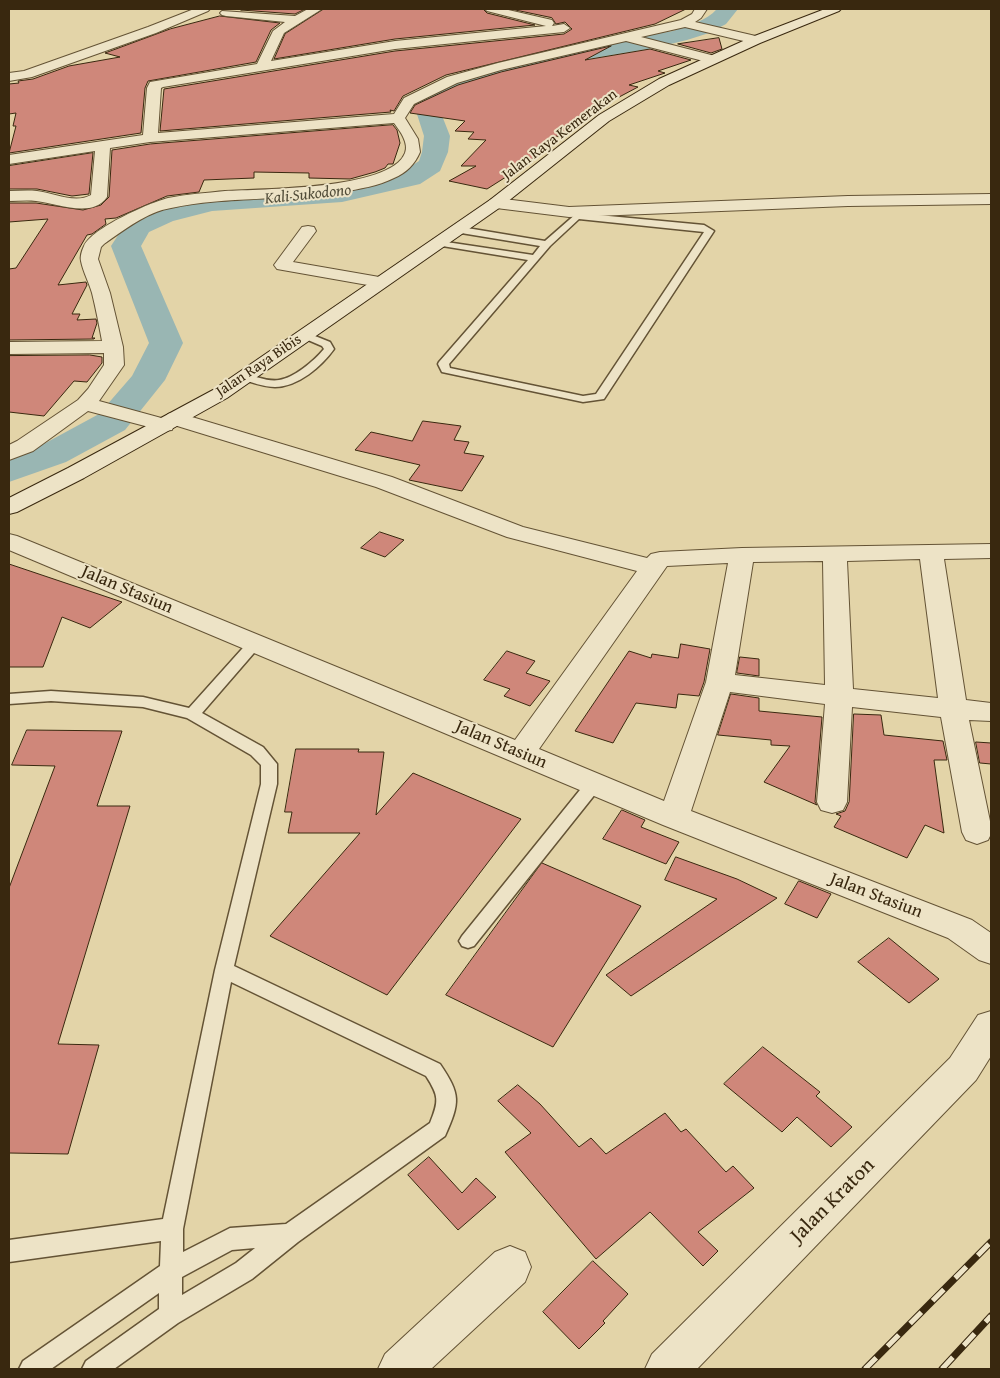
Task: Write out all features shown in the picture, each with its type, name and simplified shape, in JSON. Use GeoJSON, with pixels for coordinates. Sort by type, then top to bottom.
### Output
{"type":"FeatureCollection","features":[{"type":"Feature","properties":{"kind":"street"},"geometry":{"type":"LineString","coordinates":[[9,77],[27,74],[152,30],[204,9]]}},
{"type":"Feature","properties":{"kind":"street"},"geometry":{"type":"LineString","coordinates":[[262,67],[277,34],[296,20],[316,9]]}},
{"type":"Feature","properties":{"kind":"street"},"geometry":{"type":"LineString","coordinates":[[491,9],[600,37],[632,39],[711,59]]}},
{"type":"Feature","properties":{"kind":"street"},"geometry":{"type":"LineString","coordinates":[[690,24],[698,16],[701,9]]}},
{"type":"Feature","properties":{"kind":"street","name":"Jalan Raya Kemerakan"},"geometry":{"type":"LineString","coordinates":[[496,202],[604,118],[664,82],[711,59],[835,9]]}},
{"type":"Feature","properties":{"kind":"street"},"geometry":{"type":"LineString","coordinates":[[226,13],[296,20]]}},
{"type":"Feature","properties":{"kind":"street"},"geometry":{"type":"LineString","coordinates":[[632,39],[690,24],[756,40]]}},
{"type":"Feature","properties":{"kind":"street"},"geometry":{"type":"LineString","coordinates":[[150,138],[155,85],[395,45],[570,29]]}},
{"type":"Feature","properties":{"kind":"street"},"geometry":{"type":"LineString","coordinates":[[398,118],[409,101],[452,80],[600,37]]}},
{"type":"Feature","properties":{"kind":"street"},"geometry":{"type":"LineString","coordinates":[[645,54],[682,52]]}},
{"type":"Feature","properties":{"kind":"street"},"geometry":{"type":"LineString","coordinates":[[9,159],[150,138],[398,118]]}},
{"type":"Feature","properties":{"kind":"street"},"geometry":{"type":"LineString","coordinates":[[9,453],[25,446],[89,405],[114,365],[113,347],[101,293],[89,259],[98,240],[144,213],[166,204],[198,198],[332,188],[380,178],[390,174],[409,159],[413,146],[398,118]]}},
{"type":"Feature","properties":{"kind":"street"},"geometry":{"type":"LineString","coordinates":[[9,196],[36,196],[72,203],[89,202],[96,199],[99,196],[103,144]]}},
{"type":"Feature","properties":{"kind":"street"},"geometry":{"type":"LineString","coordinates":[[496,202],[550,211],[569,212],[848,201],[991,200]]}},
{"type":"Feature","properties":{"kind":"street","name":"Jalan Raya Bibis"},"geometry":{"type":"LineString","coordinates":[[9,508],[220,394],[496,202]]}},
{"type":"Feature","properties":{"kind":"street"},"geometry":{"type":"LineString","coordinates":[[308,231],[285,260],[284,265],[379,282]]}},
{"type":"Feature","properties":{"kind":"street"},"geometry":{"type":"LineString","coordinates":[[9,348],[113,347]]}},
{"type":"Feature","properties":{"kind":"street"},"geometry":{"type":"LineString","coordinates":[[89,405],[133,416],[169,422],[384,482],[515,532],[652,567]]}},
{"type":"Feature","properties":{"kind":"street","name":"Jalan Stasiun"},"geometry":{"type":"LineString","coordinates":[[9,541],[674,817],[960,929],[991,950]]}},
{"type":"Feature","properties":{"kind":"street"},"geometry":{"type":"LineString","coordinates":[[521,754],[658,560],[663,558],[742,555],[991,551]]}},
{"type":"Feature","properties":{"kind":"street"},"geometry":{"type":"LineString","coordinates":[[930,552],[953,709],[977,832]]}},
{"type":"Feature","properties":{"kind":"street"},"geometry":{"type":"LineString","coordinates":[[832,802],[839,696],[835,554]]}},
{"type":"Feature","properties":{"kind":"street"},"geometry":{"type":"LineString","coordinates":[[674,817],[720,682],[742,555]]}},
{"type":"Feature","properties":{"kind":"street"},"geometry":{"type":"LineString","coordinates":[[720,682],[991,712]]}},
{"type":"Feature","properties":{"kind":"street","name":"Jalan Kraton"},"geometry":{"type":"LineString","coordinates":[[667,1369],[963,1070],[991,1026]]}},
{"type":"Feature","properties":{"kind":"street"},"geometry":{"type":"LineString","coordinates":[[400,1369],[510,1267]]}},
{"type":"Feature","properties":{"kind":"lane"},"geometry":{"type":"LineString","coordinates":[[577,216],[704,228],[709,231],[600,397],[595,399],[583,399],[446,370],[443,364],[541,251],[577,216]]}},
{"type":"Feature","properties":{"kind":"lane"},"geometry":{"type":"LineString","coordinates":[[446,236],[541,251]]}},
{"type":"Feature","properties":{"kind":"lane"},"geometry":{"type":"LineString","coordinates":[[446,236],[541,251]]}},
{"type":"Feature","properties":{"kind":"lane"},"geometry":{"type":"LineString","coordinates":[[244,377],[270,384],[291,381],[325,356],[329,349],[326,344],[304,335]]}},
{"type":"Feature","properties":{"kind":"lane"},"geometry":{"type":"LineString","coordinates":[[192,714],[255,643]]}},
{"type":"Feature","properties":{"kind":"lane"},"geometry":{"type":"LineString","coordinates":[[9,699],[51,696],[143,702],[192,714],[257,752],[268,764],[269,784],[224,970],[172,1229],[170,1315]]}},
{"type":"Feature","properties":{"kind":"lane"},"geometry":{"type":"LineString","coordinates":[[468,941],[594,784]]}},
{"type":"Feature","properties":{"kind":"lane"},"geometry":{"type":"LineString","coordinates":[[94,1369],[170,1315],[244,1270],[290,1234],[438,1129],[448,1104],[448,1092],[433,1070],[224,970]]}},
{"type":"Feature","properties":{"kind":"lane"},"geometry":{"type":"LineString","coordinates":[[9,1251],[172,1229]]}},
{"type":"Feature","properties":{"kind":"lane"},"geometry":{"type":"LineString","coordinates":[[31,1369],[170,1272],[230,1239],[290,1234]]}},
{"type":"Feature","properties":{"kind":"building"},"geometry":{"type":"Polygon","coordinates":[[[305,9],[295,14],[241,10],[305,9]]]}},
{"type":"Feature","properties":{"kind":"building"},"geometry":{"type":"Polygon","coordinates":[[[324,9],[483,9],[487,13],[535,25],[395,39],[274,59],[285,34],[324,9]]]}},
{"type":"Feature","properties":{"kind":"building"},"geometry":{"type":"Polygon","coordinates":[[[511,9],[686,9],[655,24],[446,75],[403,96],[394,111],[390,110],[391,112],[160,131],[164,89],[395,51],[564,34],[572,29],[565,22],[556,24],[552,18],[511,9]]]}},
{"type":"Feature","properties":{"kind":"building"},"geometry":{"type":"Polygon","coordinates":[[[220,16],[280,23],[271,30],[256,62],[148,81],[145,88],[141,133],[9,153],[16,126],[13,126],[16,113],[9,114],[9,84],[33,79],[69,66],[120,57],[105,53],[170,29],[220,16]]]}},
{"type":"Feature","properties":{"kind":"building"},"geometry":{"type":"Polygon","coordinates":[[[719,38],[722,49],[711,53],[678,44],[719,38]]]}},
{"type":"Feature","properties":{"kind":"building"},"geometry":{"type":"Polygon","coordinates":[[[611,46],[585,60],[650,49],[691,60],[658,71],[665,73],[629,85],[638,87],[589,113],[562,137],[556,136],[528,163],[487,189],[449,181],[476,166],[461,166],[486,140],[468,139],[474,132],[455,131],[465,121],[410,113],[415,105],[458,85],[501,72],[611,46]]]}},
{"type":"Feature","properties":{"kind":"building"},"geometry":{"type":"Polygon","coordinates":[[[393,125],[397,130],[400,143],[393,164],[388,164],[385,168],[375,172],[350,179],[309,178],[309,173],[254,172],[254,178],[204,180],[199,192],[167,196],[116,218],[105,219],[106,224],[92,234],[87,235],[58,285],[86,282],[87,285],[72,314],[80,314],[77,320],[96,319],[97,323],[92,338],[95,338],[9,340],[9,269],[16,268],[48,219],[9,222],[9,203],[36,203],[83,210],[101,205],[109,197],[112,150],[150,144],[393,125]]]}},
{"type":"Feature","properties":{"kind":"building"},"geometry":{"type":"Polygon","coordinates":[[[93,153],[89,194],[72,196],[37,189],[9,189],[9,166],[93,153]]]}},
{"type":"Feature","properties":{"kind":"building"},"geometry":{"type":"Polygon","coordinates":[[[90,355],[102,357],[102,363],[87,382],[74,381],[44,416],[9,412],[9,356],[90,355]]]}},
{"type":"Feature","properties":{"kind":"building"},"geometry":{"type":"Polygon","coordinates":[[[423,421],[461,426],[454,440],[469,442],[464,453],[484,456],[462,491],[409,480],[420,465],[355,450],[371,432],[412,441],[423,421]]]}},
{"type":"Feature","properties":{"kind":"building"},"geometry":{"type":"Polygon","coordinates":[[[380,532],[404,540],[385,557],[361,548],[380,532]]]}},
{"type":"Feature","properties":{"kind":"building"},"geometry":{"type":"Polygon","coordinates":[[[9,564],[122,602],[90,628],[62,617],[43,667],[9,667],[9,564]]]}},
{"type":"Feature","properties":{"kind":"building"},"geometry":{"type":"Polygon","coordinates":[[[681,644],[710,649],[704,682],[699,696],[678,694],[676,708],[636,703],[613,743],[575,731],[629,651],[651,658],[652,654],[678,658],[681,644]]]}},
{"type":"Feature","properties":{"kind":"building"},"geometry":{"type":"Polygon","coordinates":[[[507,651],[535,661],[526,673],[550,681],[530,706],[504,696],[510,689],[484,680],[507,651]]]}},
{"type":"Feature","properties":{"kind":"building"},"geometry":{"type":"Polygon","coordinates":[[[740,657],[759,659],[759,676],[737,673],[740,657]]]}},
{"type":"Feature","properties":{"kind":"building"},"geometry":{"type":"Polygon","coordinates":[[[731,694],[759,698],[759,711],[822,717],[815,802],[817,805],[764,782],[790,746],[771,745],[771,740],[718,735],[731,694]]]}},
{"type":"Feature","properties":{"kind":"building"},"geometry":{"type":"Polygon","coordinates":[[[854,714],[881,715],[884,735],[943,741],[947,760],[934,760],[944,833],[925,825],[907,858],[834,827],[841,816],[836,814],[845,811],[849,802],[854,714]]]}},
{"type":"Feature","properties":{"kind":"building"},"geometry":{"type":"Polygon","coordinates":[[[27,730],[122,731],[97,806],[130,806],[58,1044],[99,1045],[68,1154],[9,1153],[9,888],[55,766],[12,765],[27,730]]]}},
{"type":"Feature","properties":{"kind":"building"},"geometry":{"type":"Polygon","coordinates":[[[976,742],[991,743],[991,764],[980,763],[976,742]]]}},
{"type":"Feature","properties":{"kind":"building"},"geometry":{"type":"Polygon","coordinates":[[[296,749],[359,749],[358,752],[384,752],[376,815],[413,773],[521,819],[387,995],[270,936],[360,833],[288,833],[292,812],[285,812],[296,749]]]}},
{"type":"Feature","properties":{"kind":"building"},"geometry":{"type":"Polygon","coordinates":[[[622,810],[645,820],[641,827],[679,842],[666,864],[603,839],[622,810]]]}},
{"type":"Feature","properties":{"kind":"building"},"geometry":{"type":"Polygon","coordinates":[[[676,857],[737,879],[777,898],[631,996],[606,975],[717,899],[665,880],[676,857]]]}},
{"type":"Feature","properties":{"kind":"building"},"geometry":{"type":"Polygon","coordinates":[[[542,863],[641,906],[553,1047],[446,995],[542,863]]]}},
{"type":"Feature","properties":{"kind":"building"},"geometry":{"type":"Polygon","coordinates":[[[799,881],[831,894],[817,918],[785,904],[799,881]]]}},
{"type":"Feature","properties":{"kind":"building"},"geometry":{"type":"Polygon","coordinates":[[[889,938],[939,979],[909,1003],[858,962],[889,938]]]}},
{"type":"Feature","properties":{"kind":"building"},"geometry":{"type":"Polygon","coordinates":[[[763,1047],[820,1092],[816,1096],[852,1127],[831,1147],[797,1117],[782,1132],[724,1084],[763,1047]]]}},
{"type":"Feature","properties":{"kind":"building"},"geometry":{"type":"Polygon","coordinates":[[[518,1085],[540,1104],[579,1147],[591,1138],[606,1154],[665,1113],[681,1132],[686,1129],[726,1172],[733,1166],[754,1188],[698,1232],[718,1251],[703,1266],[650,1212],[596,1259],[505,1152],[531,1133],[498,1101],[518,1085]]]}},
{"type":"Feature","properties":{"kind":"building"},"geometry":{"type":"Polygon","coordinates":[[[429,1157],[462,1193],[476,1178],[496,1197],[458,1230],[408,1175],[429,1157]]]}},
{"type":"Feature","properties":{"kind":"building"},"geometry":{"type":"Polygon","coordinates":[[[593,1261],[628,1294],[603,1321],[605,1323],[579,1349],[543,1312],[593,1261]]]}},
{"type":"Feature","properties":{"kind":"waterway","name":"Kali Sukodono"},"geometry":{"type":"LineString","coordinates":[[9,470],[53,454],[112,422],[148,380],[166,343],[126,246],[138,226],[163,215],[212,203],[342,194],[411,178],[431,165],[435,152],[437,136],[427,108],[434,93],[483,75],[541,60],[628,46],[679,35],[702,28],[719,19],[728,9]]}},
{"type":"Feature","properties":{"kind":"railway"},"geometry":{"type":"LineString","coordinates":[[865,1369],[991,1242]]}},
{"type":"Feature","properties":{"kind":"railway"},"geometry":{"type":"LineString","coordinates":[[942,1369],[991,1316]]}}]}
